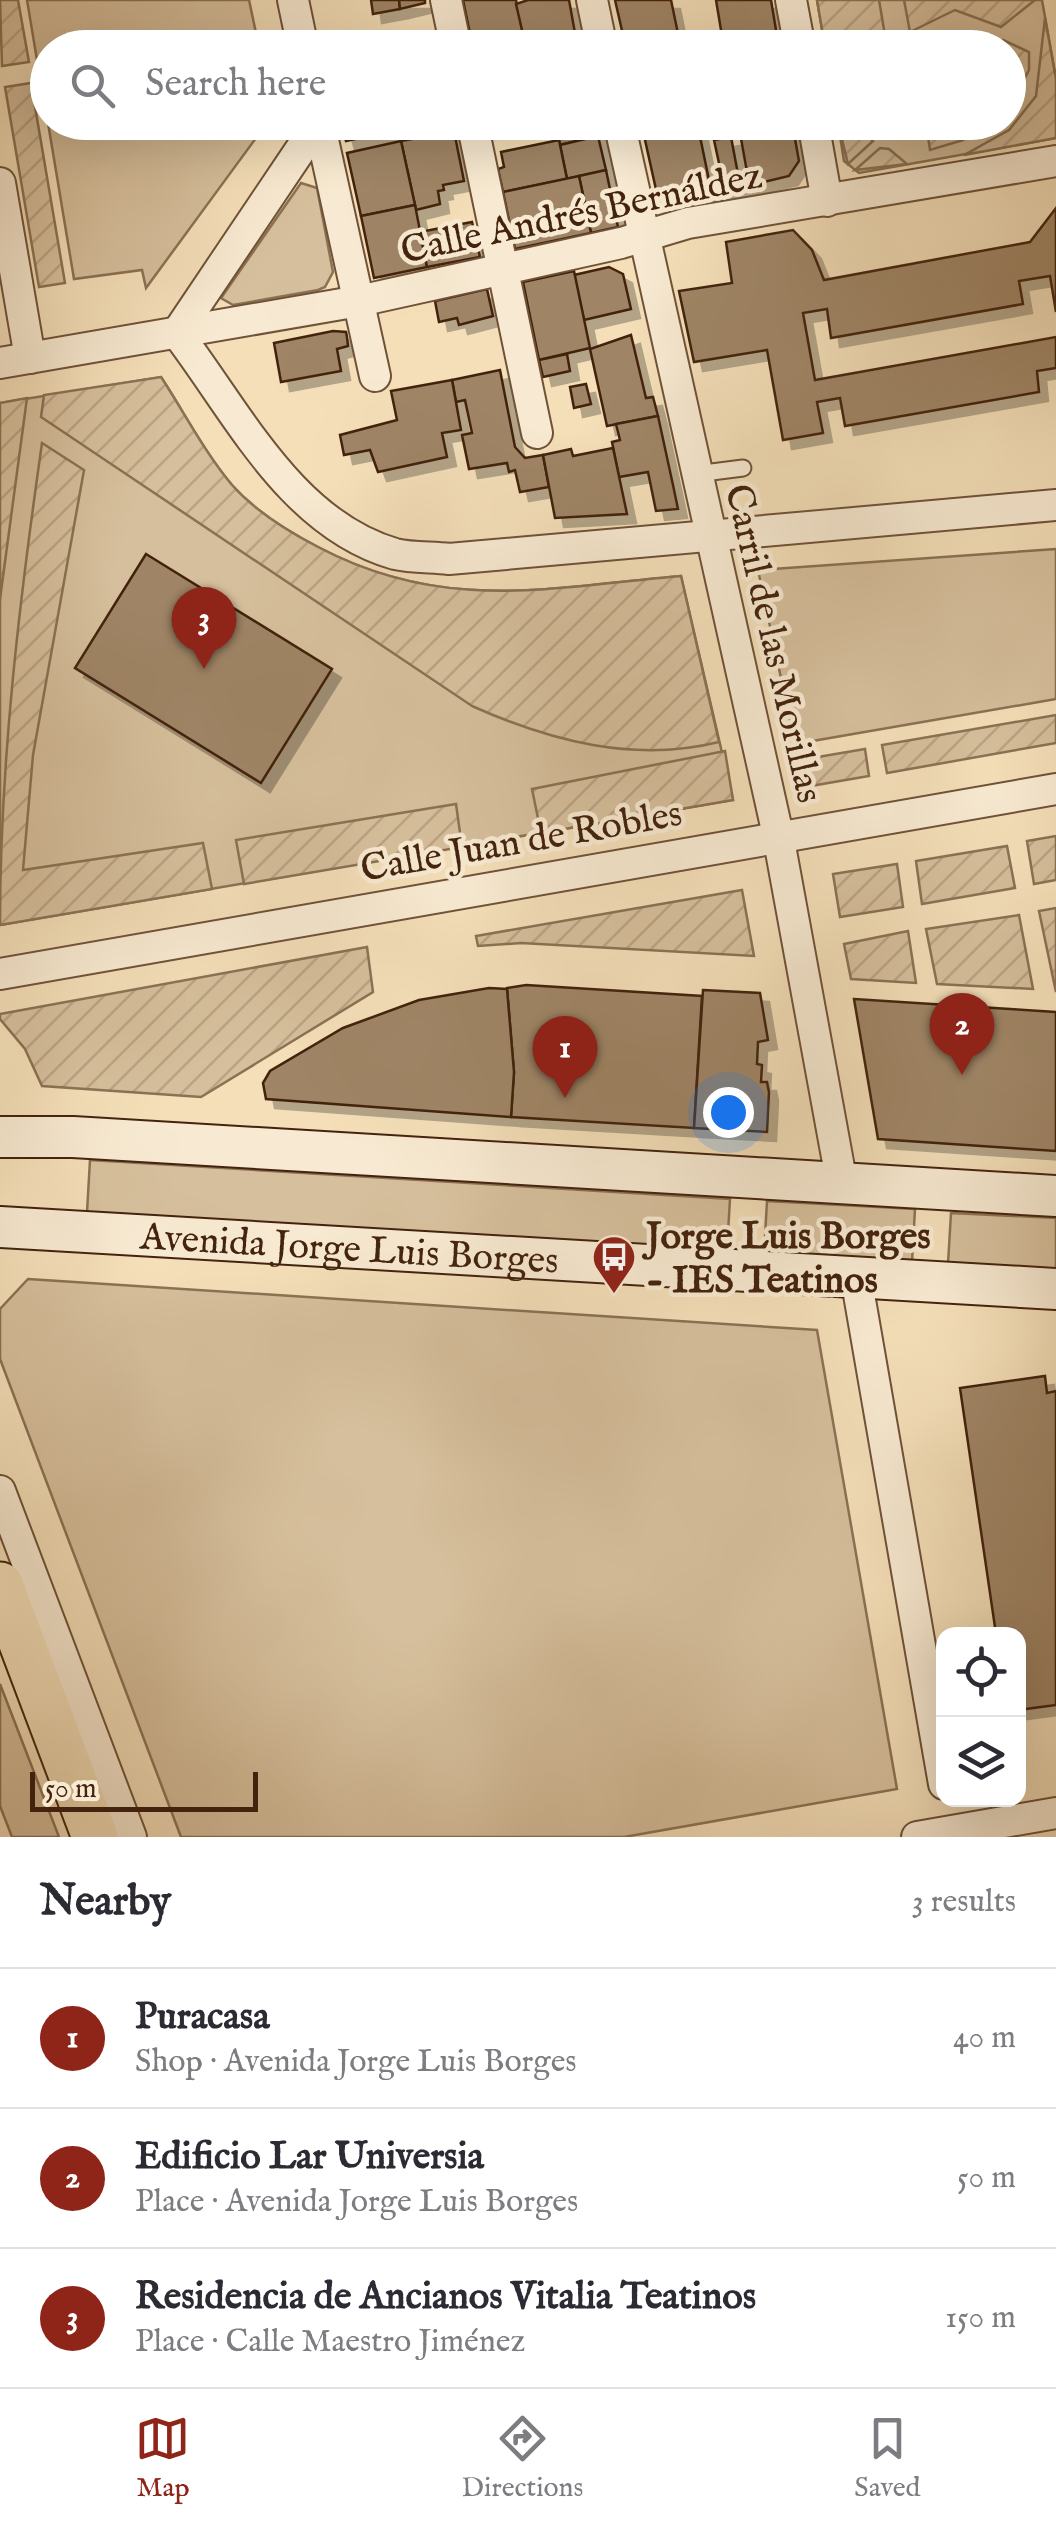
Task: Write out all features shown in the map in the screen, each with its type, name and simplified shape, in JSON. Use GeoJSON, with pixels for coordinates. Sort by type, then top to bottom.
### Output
{"type":"FeatureCollection","features":[{"type":"Feature","properties":{"kind":"main road"},"geometry":{"type":"LineString","coordinates":[[0,1137],[93,1138],[1056,1196]]}},
{"type":"Feature","properties":{"kind":"main road","name":"Avenida Jorge Luis Borges"},"geometry":{"type":"LineString","coordinates":[[0,1227],[1056,1289]]}},
{"type":"Feature","properties":{"kind":"main road"},"geometry":{"type":"LineString","coordinates":[[0,1585],[95,1837]]}},
{"type":"Feature","properties":{"kind":"street"},"geometry":{"type":"LineString","coordinates":[[293,0],[299,30]]}},
{"type":"Feature","properties":{"kind":"street"},"geometry":{"type":"LineString","coordinates":[[446,0],[452,30]]}},
{"type":"Feature","properties":{"kind":"street"},"geometry":{"type":"LineString","coordinates":[[592,0],[598,30]]}},
{"type":"Feature","properties":{"kind":"street"},"geometry":{"type":"LineString","coordinates":[[792,0],[797,30]]}},
{"type":"Feature","properties":{"kind":"street"},"geometry":{"type":"LineString","coordinates":[[307,140],[177,333],[294,492],[344,530],[396,554],[449,559],[1056,505]]}},
{"type":"Feature","properties":{"kind":"street"},"geometry":{"type":"LineString","coordinates":[[323,140],[375,376]]}},
{"type":"Feature","properties":{"kind":"street"},"geometry":{"type":"LineString","coordinates":[[476,140],[537,433]]}},
{"type":"Feature","properties":{"kind":"street","name":"Carril de las Morillas"},"geometry":{"type":"LineString","coordinates":[[623,140],[778,836],[842,1184]]}},
{"type":"Feature","properties":{"kind":"street"},"geometry":{"type":"LineString","coordinates":[[816,140],[827,201]]}},
{"type":"Feature","properties":{"kind":"street","name":"Calle Andrés Bernáldez"},"geometry":{"type":"LineString","coordinates":[[15,361],[359,301],[688,224],[1056,161]]}},
{"type":"Feature","properties":{"kind":"street"},"geometry":{"type":"LineString","coordinates":[[0,183],[15,361]]}},
{"type":"Feature","properties":{"kind":"street","name":"Calle Juan de Robles"},"geometry":{"type":"LineString","coordinates":[[0,974],[1056,789]]}},
{"type":"Feature","properties":{"kind":"street"},"geometry":{"type":"LineString","coordinates":[[856,1278],[936,1738]]}},
{"type":"Feature","properties":{"kind":"street"},"geometry":{"type":"LineString","coordinates":[[0,1491],[131,1837]]}},
{"type":"Feature","properties":{"kind":"street"},"geometry":{"type":"LineString","coordinates":[[947,1807],[952,1834]]}},
{"type":"Feature","properties":{"kind":"street"},"geometry":{"type":"LineString","coordinates":[[917,1837],[1056,1813]]}},
{"type":"Feature","properties":{"kind":"lane"},"geometry":{"type":"LineString","coordinates":[[696,474],[743,468]]}},
{"type":"Feature","properties":{"kind":"shaded area"},"geometry":{"type":"Polygon","coordinates":[[[0,0],[18,0],[29,62],[2,66],[0,0]]]}},
{"type":"Feature","properties":{"kind":"shaded area"},"geometry":{"type":"Polygon","coordinates":[[[27,0],[249,0],[255,30],[32,30],[27,0]]]}},
{"type":"Feature","properties":{"kind":"shaded area"},"geometry":{"type":"Polygon","coordinates":[[[817,0],[1042,0],[1056,79],[1056,138],[859,173],[844,161],[841,140],[1026,140],[1026,30],[822,30],[817,0]]]}},
{"type":"Feature","properties":{"kind":"shaded area"},"geometry":{"type":"Polygon","coordinates":[[[817,0],[879,0],[884,30],[822,30],[817,0]]]}},
{"type":"Feature","properties":{"kind":"shaded area"},"geometry":{"type":"Polygon","coordinates":[[[904,0],[1035,0],[1001,27],[955,10],[910,30],[904,0]]]}},
{"type":"Feature","properties":{"kind":"shaded area"},"geometry":{"type":"Polygon","coordinates":[[[1045,18],[1056,79],[1056,138],[964,155],[991,140],[1026,140],[1026,109],[1036,96],[1045,18]]]}},
{"type":"Feature","properties":{"kind":"shaded area"},"geometry":{"type":"Polygon","coordinates":[[[1026,51],[1029,52],[1026,76],[1026,51]]]}},
{"type":"Feature","properties":{"kind":"shaded area"},"geometry":{"type":"Polygon","coordinates":[[[30,83],[30,140],[41,140],[65,283],[39,287],[5,87],[30,83]]]}},
{"type":"Feature","properties":{"kind":"shaded area"},"geometry":{"type":"Polygon","coordinates":[[[51,140],[255,140],[146,288],[142,270],[74,279],[51,140]]]}},
{"type":"Feature","properties":{"kind":"shaded area"},"geometry":{"type":"Polygon","coordinates":[[[842,140],[873,141],[848,164],[842,140]]]}},
{"type":"Feature","properties":{"kind":"shaded area"},"geometry":{"type":"Polygon","coordinates":[[[929,140],[963,140],[930,150],[929,140]]]}},
{"type":"Feature","properties":{"kind":"shaded area"},"geometry":{"type":"Polygon","coordinates":[[[880,148],[889,149],[907,164],[855,170],[880,148]]]}},
{"type":"Feature","properties":{"kind":"shaded area"},"geometry":{"type":"Polygon","coordinates":[[[301,183],[317,188],[333,272],[325,287],[233,305],[221,298],[301,183]]]}},
{"type":"Feature","properties":{"kind":"shaded area"},"geometry":{"type":"Polygon","coordinates":[[[161,377],[213,460],[241,494],[295,534],[364,568],[409,581],[496,591],[681,576],[733,800],[0,925],[0,403],[161,377]]]}},
{"type":"Feature","properties":{"kind":"shaded area"},"geometry":{"type":"Polygon","coordinates":[[[161,377],[213,460],[241,494],[295,534],[364,568],[409,581],[496,591],[681,576],[719,742],[656,750],[593,745],[532,729],[472,706],[41,417],[44,395],[161,377]]]}},
{"type":"Feature","properties":{"kind":"shaded area"},"geometry":{"type":"Polygon","coordinates":[[[27,398],[0,599],[0,403],[27,398]]]}},
{"type":"Feature","properties":{"kind":"shaded area"},"geometry":{"type":"Polygon","coordinates":[[[42,443],[84,470],[33,755],[23,870],[203,843],[212,889],[0,925],[3,804],[12,684],[42,443]]]}},
{"type":"Feature","properties":{"kind":"shaded area"},"geometry":{"type":"Polygon","coordinates":[[[1056,549],[1056,699],[795,744],[758,570],[1056,549]]]}},
{"type":"Feature","properties":{"kind":"shaded area"},"geometry":{"type":"Polygon","coordinates":[[[1056,715],[1056,743],[887,773],[882,745],[1056,715]]]}},
{"type":"Feature","properties":{"kind":"shaded area"},"geometry":{"type":"Polygon","coordinates":[[[865,749],[869,776],[805,787],[800,760],[865,749]]]}},
{"type":"Feature","properties":{"kind":"shaded area"},"geometry":{"type":"Polygon","coordinates":[[[725,751],[733,800],[541,833],[532,789],[725,751]]]}},
{"type":"Feature","properties":{"kind":"shaded area"},"geometry":{"type":"Polygon","coordinates":[[[456,804],[462,847],[244,884],[236,840],[456,804]]]}},
{"type":"Feature","properties":{"kind":"shaded area"},"geometry":{"type":"Polygon","coordinates":[[[1056,836],[1056,880],[1034,884],[1027,841],[1056,836]]]}},
{"type":"Feature","properties":{"kind":"shaded area"},"geometry":{"type":"Polygon","coordinates":[[[1007,846],[1015,888],[922,904],[916,861],[1007,846]]]}},
{"type":"Feature","properties":{"kind":"shaded area"},"geometry":{"type":"Polygon","coordinates":[[[897,864],[903,907],[840,917],[833,874],[897,864]]]}},
{"type":"Feature","properties":{"kind":"shaded area"},"geometry":{"type":"Polygon","coordinates":[[[742,890],[754,956],[521,943],[478,946],[476,936],[742,890]]]}},
{"type":"Feature","properties":{"kind":"shaded area"},"geometry":{"type":"Polygon","coordinates":[[[1056,908],[1056,992],[1039,911],[1056,908]]]}},
{"type":"Feature","properties":{"kind":"shaded area"},"geometry":{"type":"Polygon","coordinates":[[[1019,915],[1033,989],[937,984],[926,929],[1019,915]]]}},
{"type":"Feature","properties":{"kind":"shaded area"},"geometry":{"type":"Polygon","coordinates":[[[908,931],[916,983],[851,979],[844,944],[908,931]]]}},
{"type":"Feature","properties":{"kind":"shaded area"},"geometry":{"type":"Polygon","coordinates":[[[367,947],[373,992],[201,1097],[42,1086],[25,1049],[0,1019],[0,1014],[367,947]]]}},
{"type":"Feature","properties":{"kind":"shaded area"},"geometry":{"type":"Polygon","coordinates":[[[90,1160],[730,1199],[727,1250],[87,1212],[90,1160]]]}},
{"type":"Feature","properties":{"kind":"shaded area"},"geometry":{"type":"Polygon","coordinates":[[[767,1201],[915,1209],[912,1262],[764,1254],[767,1201]]]}},
{"type":"Feature","properties":{"kind":"shaded area"},"geometry":{"type":"Polygon","coordinates":[[[951,1213],[1056,1218],[1056,1270],[948,1264],[951,1213]]]}},
{"type":"Feature","properties":{"kind":"shaded area"},"geometry":{"type":"Polygon","coordinates":[[[28,1279],[817,1330],[897,1789],[624,1837],[181,1837],[0,1359],[0,1309],[28,1279]]]}},
{"type":"Feature","properties":{"kind":"shaded area"},"geometry":{"type":"Polygon","coordinates":[[[0,1684],[59,1837],[12,1837],[0,1806],[0,1684]]]}},
{"type":"Feature","properties":{"kind":"building"},"geometry":{"type":"Polygon","coordinates":[[[371,0],[399,0],[400,9],[373,14],[371,0]]]}},
{"type":"Feature","properties":{"kind":"building"},"geometry":{"type":"Polygon","coordinates":[[[399,0],[425,0],[425,3],[400,9],[399,0]]]}},
{"type":"Feature","properties":{"kind":"building"},"geometry":{"type":"Polygon","coordinates":[[[463,0],[516,0],[522,30],[469,30],[463,0]]]}},
{"type":"Feature","properties":{"kind":"building"},"geometry":{"type":"Polygon","coordinates":[[[528,0],[569,0],[574,30],[522,30],[516,4],[528,0]]]}},
{"type":"Feature","properties":{"kind":"building"},"geometry":{"type":"Polygon","coordinates":[[[615,0],[671,0],[677,30],[622,30],[615,0]]]}},
{"type":"Feature","properties":{"kind":"building"},"geometry":{"type":"Polygon","coordinates":[[[716,0],[771,0],[776,30],[721,30],[716,0]]]}},
{"type":"Feature","properties":{"kind":"building"},"geometry":{"type":"Polygon","coordinates":[[[456,140],[464,181],[443,185],[444,190],[438,191],[440,204],[416,210],[401,141],[456,140]]]}},
{"type":"Feature","properties":{"kind":"building"},"geometry":{"type":"Polygon","coordinates":[[[559,140],[567,179],[503,192],[498,169],[504,167],[501,152],[559,140]]]}},
{"type":"Feature","properties":{"kind":"building"},"geometry":{"type":"Polygon","coordinates":[[[599,140],[606,170],[567,179],[560,145],[599,140]]]}},
{"type":"Feature","properties":{"kind":"building"},"geometry":{"type":"Polygon","coordinates":[[[645,140],[701,140],[709,180],[722,177],[714,140],[732,140],[738,174],[747,172],[741,140],[795,140],[799,161],[789,176],[672,204],[657,194],[645,140]]]}},
{"type":"Feature","properties":{"kind":"building"},"geometry":{"type":"Polygon","coordinates":[[[401,141],[415,205],[361,216],[347,153],[401,141]]]}},
{"type":"Feature","properties":{"kind":"building"},"geometry":{"type":"Polygon","coordinates":[[[606,170],[618,227],[591,233],[579,176],[606,170]]]}},
{"type":"Feature","properties":{"kind":"building"},"geometry":{"type":"Polygon","coordinates":[[[579,176],[591,233],[515,249],[503,192],[579,176]]]}},
{"type":"Feature","properties":{"kind":"building"},"geometry":{"type":"Polygon","coordinates":[[[415,205],[427,267],[374,278],[361,216],[415,205]]]}},
{"type":"Feature","properties":{"kind":"building"},"geometry":{"type":"Polygon","coordinates":[[[1056,208],[1056,312],[1050,276],[1019,281],[1023,304],[831,338],[827,309],[803,313],[815,380],[1056,337],[1056,368],[1037,371],[1039,392],[845,426],[840,398],[817,402],[823,433],[783,440],[767,350],[694,362],[679,291],[732,283],[726,242],[793,230],[812,250],[824,280],[1030,242],[1056,208]]]}},
{"type":"Feature","properties":{"kind":"building"},"geometry":{"type":"Polygon","coordinates":[[[472,222],[480,257],[427,267],[420,232],[472,222]]]}},
{"type":"Feature","properties":{"kind":"building"},"geometry":{"type":"Polygon","coordinates":[[[609,267],[623,274],[631,309],[584,320],[574,275],[609,267]]]}},
{"type":"Feature","properties":{"kind":"building"},"geometry":{"type":"Polygon","coordinates":[[[574,271],[590,348],[539,360],[523,282],[574,271]]]}},
{"type":"Feature","properties":{"kind":"building"},"geometry":{"type":"Polygon","coordinates":[[[487,289],[493,316],[459,325],[457,318],[439,322],[435,301],[487,289]]]}},
{"type":"Feature","properties":{"kind":"building"},"geometry":{"type":"Polygon","coordinates":[[[346,332],[347,337],[348,346],[337,349],[341,371],[281,382],[274,343],[346,332]]]}},
{"type":"Feature","properties":{"kind":"building"},"geometry":{"type":"Polygon","coordinates":[[[631,335],[646,398],[653,397],[658,416],[607,426],[590,349],[631,335]]]}},
{"type":"Feature","properties":{"kind":"building"},"geometry":{"type":"Polygon","coordinates":[[[567,354],[570,371],[543,377],[539,360],[567,354]]]}},
{"type":"Feature","properties":{"kind":"building"},"geometry":{"type":"Polygon","coordinates":[[[500,370],[515,447],[525,458],[543,455],[549,487],[520,492],[515,470],[509,472],[507,463],[469,469],[462,435],[472,433],[465,400],[456,402],[452,380],[500,370]]]}},
{"type":"Feature","properties":{"kind":"building"},"geometry":{"type":"Polygon","coordinates":[[[452,380],[461,430],[442,433],[447,457],[378,472],[370,450],[344,455],[340,435],[397,420],[391,391],[452,380]]]}},
{"type":"Feature","properties":{"kind":"building"},"geometry":{"type":"Polygon","coordinates":[[[586,384],[591,404],[574,408],[570,387],[586,384]]]}},
{"type":"Feature","properties":{"kind":"building"},"geometry":{"type":"Polygon","coordinates":[[[658,416],[678,509],[656,511],[648,472],[619,477],[612,442],[620,440],[616,424],[658,416]]]}},
{"type":"Feature","properties":{"kind":"building"},"geometry":{"type":"Polygon","coordinates":[[[613,448],[627,514],[555,518],[543,455],[571,449],[573,456],[613,448]]]}},
{"type":"Feature","properties":{"kind":"building"},"geometry":{"type":"Polygon","coordinates":[[[146,554],[332,669],[261,783],[75,668],[146,554]]]}},
{"type":"Feature","properties":{"kind":"building"},"geometry":{"type":"Polygon","coordinates":[[[526,985],[702,996],[694,1128],[511,1117],[514,1072],[507,988],[526,985]]]}},
{"type":"Feature","properties":{"kind":"building"},"geometry":{"type":"Polygon","coordinates":[[[489,988],[507,989],[514,1072],[511,1117],[266,1099],[263,1083],[270,1071],[343,1028],[419,1000],[489,988]]]}},
{"type":"Feature","properties":{"kind":"building"},"geometry":{"type":"Polygon","coordinates":[[[703,990],[760,993],[768,1040],[758,1042],[757,1064],[762,1065],[761,1082],[767,1082],[769,1092],[767,1132],[694,1128],[703,990]]]}},
{"type":"Feature","properties":{"kind":"building"},"geometry":{"type":"Polygon","coordinates":[[[854,999],[1056,1012],[1056,1151],[878,1139],[854,999]]]}},
{"type":"Feature","properties":{"kind":"building"},"geometry":{"type":"Polygon","coordinates":[[[1045,1376],[1047,1393],[1056,1391],[1056,1705],[1026,1709],[1026,1627],[995,1627],[960,1388],[1045,1376]]]}},
{"type":"Feature","properties":{"kind":"place","name":"Residencia de Ancianos Vitalia Teatinos"},"geometry":{"type":"Point","coordinates":[204,669]}},
{"type":"Feature","properties":{"kind":"place","name":"Edificio Lar Universia"},"geometry":{"type":"Point","coordinates":[962,1075]}},
{"type":"Feature","properties":{"kind":"place","name":"Puracasa"},"geometry":{"type":"Point","coordinates":[565,1098]}},
{"type":"Feature","properties":{"kind":"place","name":"Jorge Luis Borges - IES Teatinos"},"geometry":{"type":"Point","coordinates":[614,1295]}}]}
